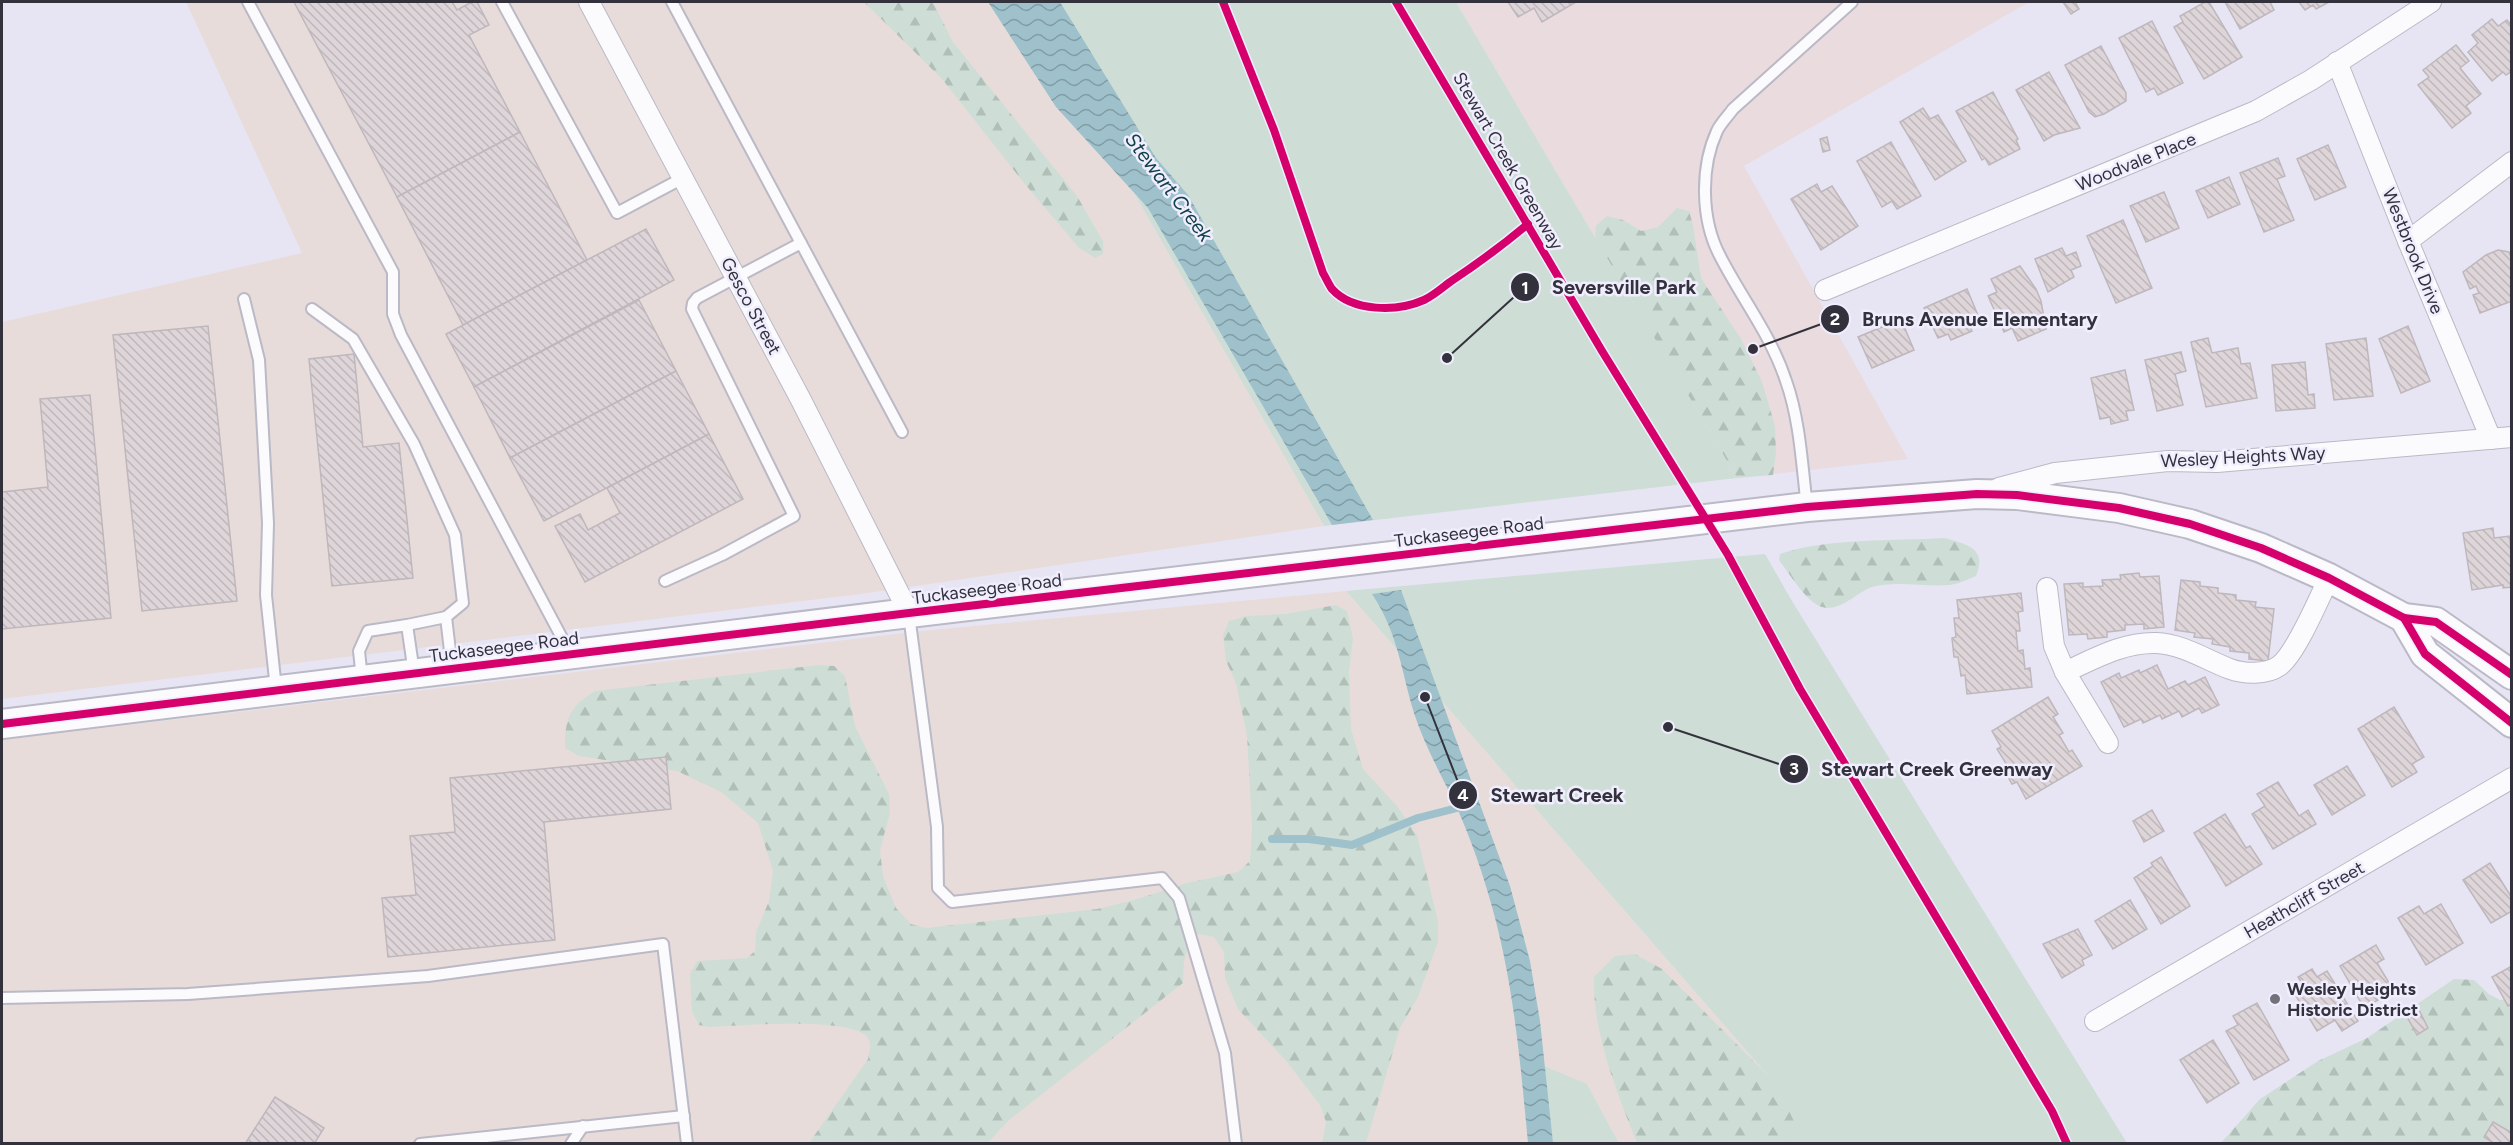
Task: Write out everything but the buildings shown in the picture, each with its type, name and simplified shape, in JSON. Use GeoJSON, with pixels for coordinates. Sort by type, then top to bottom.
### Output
{"type":"FeatureCollection","features":[{"type":"Feature","properties":{"kind":"main road","name":"Tuckaseegee Road"},"geometry":{"type":"LineString","coordinates":[[2,724],[909,613],[1807,507],[1977,494],[2017,495],[2083,502],[2190,524],[2261,548],[2329,578],[2404,618]]}},
{"type":"Feature","properties":{"kind":"main road"},"geometry":{"type":"LineString","coordinates":[[2404,618],[2436,622],[2511,675]]}},
{"type":"Feature","properties":{"kind":"main road"},"geometry":{"type":"LineString","coordinates":[[2404,618],[2426,654],[2511,723]]}},
{"type":"Feature","properties":{"kind":"street","name":"Gesco Street"},"geometry":{"type":"LineString","coordinates":[[589,2],[801,400],[909,613]]}},
{"type":"Feature","properties":{"kind":"street","name":"Woodvale Place"},"geometry":{"type":"LineString","coordinates":[[1825,290],[2238,119],[2311,80],[2431,2]]}},
{"type":"Feature","properties":{"kind":"street","name":"Westbrook Drive"},"geometry":{"type":"LineString","coordinates":[[2337,62],[2408,241],[2491,439]]}},
{"type":"Feature","properties":{"kind":"street"},"geometry":{"type":"LineString","coordinates":[[2408,241],[2511,162]]}},
{"type":"Feature","properties":{"kind":"street","name":"Wesley Heights Way"},"geometry":{"type":"LineString","coordinates":[[1977,494],[2055,473],[2168,461],[2217,462],[2511,437]]}},
{"type":"Feature","properties":{"kind":"street"},"geometry":{"type":"LineString","coordinates":[[2065,672],[2127,646],[2158,643],[2195,652],[2232,670],[2258,674],[2279,666],[2290,652],[2329,578]]}},
{"type":"Feature","properties":{"kind":"street"},"geometry":{"type":"LineString","coordinates":[[2047,588],[2054,646],[2065,672],[2108,743]]}},
{"type":"Feature","properties":{"kind":"street","name":"Heathcliff Street"},"geometry":{"type":"LineString","coordinates":[[2095,1021],[2511,778]]}},
{"type":"Feature","properties":{"kind":"lane"},"geometry":{"type":"LineString","coordinates":[[248,2],[393,272],[393,314],[401,335],[571,654]]}},
{"type":"Feature","properties":{"kind":"lane"},"geometry":{"type":"LineString","coordinates":[[502,2],[617,213],[683,178]]}},
{"type":"Feature","properties":{"kind":"lane"},"geometry":{"type":"LineString","coordinates":[[672,2],[902,432]]}},
{"type":"Feature","properties":{"kind":"lane"},"geometry":{"type":"LineString","coordinates":[[1807,507],[1797,427],[1787,383],[1772,343],[1719,255],[1709,225],[1705,192],[1708,159],[1717,130],[1733,109],[1852,2]]}},
{"type":"Feature","properties":{"kind":"lane"},"geometry":{"type":"LineString","coordinates":[[665,581],[722,555],[794,516],[692,309],[693,303],[698,298],[801,243]]}},
{"type":"Feature","properties":{"kind":"lane"},"geometry":{"type":"LineString","coordinates":[[244,299],[259,360],[268,523],[266,595],[276,690]]}},
{"type":"Feature","properties":{"kind":"lane"},"geometry":{"type":"LineString","coordinates":[[312,309],[353,339],[414,444],[454,535],[463,603],[446,617],[368,631],[359,651],[362,679]]}},
{"type":"Feature","properties":{"kind":"lane"},"geometry":{"type":"LineString","coordinates":[[909,613],[937,827],[938,888],[951,902],[1162,878],[1179,898],[1226,1053],[1236,1143]]}},
{"type":"Feature","properties":{"kind":"lane"},"geometry":{"type":"LineString","coordinates":[[446,617],[452,668]]}},
{"type":"Feature","properties":{"kind":"lane"},"geometry":{"type":"LineString","coordinates":[[407,625],[414,673]]}},
{"type":"Feature","properties":{"kind":"lane"},"geometry":{"type":"LineString","coordinates":[[2,998],[188,994],[428,976],[663,944],[687,1143]]}},
{"type":"Feature","properties":{"kind":"lane"},"geometry":{"type":"LineString","coordinates":[[420,1143],[684,1116]]}},
{"type":"Feature","properties":{"kind":"lane"},"geometry":{"type":"LineString","coordinates":[[571,1143],[583,1126]]}},
{"type":"Feature","properties":{"kind":"shaded area"},"geometry":{"type":"Polygon","coordinates":[[[186,2],[1025,2],[1324,526],[861,594],[2,699],[2,322],[302,253],[186,2]]]}},
{"type":"Feature","properties":{"kind":"shaded area"},"geometry":{"type":"Polygon","coordinates":[[[1456,2],[2029,2],[1744,166],[1908,459],[1737,478],[1456,2]]]}},
{"type":"Feature","properties":{"kind":"shaded area"},"geometry":{"type":"Polygon","coordinates":[[[1346,591],[1778,1087],[1804,1143],[1619,1143],[1587,1084],[1537,1143],[2,1143],[2,740],[921,631],[1346,591]]]}},
{"type":"Feature","properties":{"kind":"green space"},"geometry":{"type":"Polygon","coordinates":[[[864,2],[933,2],[953,42],[1077,196],[1103,241],[1103,254],[1095,258],[1079,248],[942,79],[864,2]]]}},
{"type":"Feature","properties":{"kind":"green space"},"geometry":{"type":"Polygon","coordinates":[[[1025,2],[1456,2],[1737,478],[1324,526],[1025,2]]]}},
{"type":"Feature","properties":{"kind":"green space"},"geometry":{"type":"Polygon","coordinates":[[[1677,208],[1689,211],[1701,278],[1741,339],[1762,382],[1775,426],[1776,453],[1773,475],[1737,478],[1595,238],[1596,226],[1607,216],[1623,220],[1641,231],[1658,227],[1677,208]]]}},
{"type":"Feature","properties":{"kind":"green space"},"geometry":{"type":"Polygon","coordinates":[[[1944,538],[1967,545],[1977,553],[1979,567],[1976,576],[1949,585],[1894,584],[1872,587],[1842,604],[1829,608],[1810,600],[1779,560],[1780,554],[1818,545],[1944,538]]]}},
{"type":"Feature","properties":{"kind":"green space"},"geometry":{"type":"Polygon","coordinates":[[[1765,554],[2127,1143],[1804,1143],[1778,1087],[1346,591],[1765,554]]]}},
{"type":"Feature","properties":{"kind":"green space"},"geometry":{"type":"Polygon","coordinates":[[[1336,605],[1347,611],[1353,638],[1349,672],[1351,729],[1363,769],[1397,806],[1417,835],[1438,921],[1438,942],[1418,997],[1400,1028],[1366,1143],[1322,1143],[1326,1122],[1320,1105],[1287,1062],[1238,1009],[1225,978],[1224,952],[1214,937],[1198,934],[1191,938],[1184,961],[1183,983],[1008,1121],[988,1143],[809,1143],[868,1059],[870,1045],[867,1037],[839,1026],[817,1024],[709,1027],[699,1025],[692,1012],[690,974],[697,961],[747,958],[755,951],[756,932],[769,901],[773,871],[758,823],[721,792],[677,771],[579,756],[565,748],[570,714],[579,702],[595,691],[819,665],[834,666],[845,676],[855,726],[889,794],[890,813],[880,850],[883,876],[896,908],[911,924],[926,928],[1097,909],[1187,883],[1238,872],[1250,861],[1252,826],[1247,736],[1236,683],[1226,661],[1223,635],[1229,621],[1247,616],[1285,614],[1336,605]]]}},
{"type":"Feature","properties":{"kind":"green space"},"geometry":{"type":"Polygon","coordinates":[[[1635,954],[1662,969],[1804,1112],[1825,1143],[1637,1143],[1607,1062],[1594,998],[1594,977],[1615,956],[1635,954]]]}},
{"type":"Feature","properties":{"kind":"green space"},"geometry":{"type":"Polygon","coordinates":[[[2454,979],[2474,980],[2489,994],[2500,1000],[2511,998],[2511,1143],[2220,1144],[2260,1099],[2318,1061],[2367,1038],[2454,979]]]}},
{"type":"Feature","properties":{"kind":"green space"},"geometry":{"type":"Polygon","coordinates":[[[1532,1061],[1587,1084],[1619,1143],[1537,1143],[1532,1061]]]}},
{"type":"Feature","properties":{"kind":"water"},"geometry":{"type":"Polygon","coordinates":[[[988,2],[1060,2],[1156,158],[1188,195],[1373,520],[1332,525],[1148,208],[1056,107],[988,2]]]}},
{"type":"Feature","properties":{"kind":"water"},"geometry":{"type":"Polygon","coordinates":[[[1401,590],[1510,886],[1530,961],[1540,1021],[1553,1143],[1528,1143],[1510,986],[1497,924],[1478,861],[1461,818],[1418,726],[1388,623],[1372,594],[1401,590]]]}},
{"type":"Feature","properties":{"kind":"waterway"},"geometry":{"type":"LineString","coordinates":[[1272,839],[1309,839],[1352,845],[1418,818],[1457,808],[1463,803]]}},
{"type":"Feature","properties":{"kind":"cycle path","name":"Stewart Creek Greenway"},"geometry":{"type":"LineString","coordinates":[[1223,2],[1274,130],[1323,273],[1332,289],[1341,297],[1363,306],[1376,308],[1401,307],[1424,300],[1490,254],[1528,224]]}},
{"type":"Feature","properties":{"kind":"cycle path","name":"Stewart Creek Greenway"},"geometry":{"type":"LineString","coordinates":[[1396,2],[1602,351],[1728,555],[1800,689],[2052,1111],[2067,1144]]}},
{"type":"Feature","properties":{"kind":"cycle path"},"geometry":{"type":"LineString","coordinates":[[2,724],[909,613],[1807,507],[1977,494],[2017,495],[2119,508],[2190,524],[2261,548],[2329,578],[2404,618],[2436,622],[2512,675]]}},
{"type":"Feature","properties":{"kind":"cycle path"},"geometry":{"type":"LineString","coordinates":[[2404,618],[2425,654],[2512,723]]}},
{"type":"Feature","properties":{"kind":"place","name":"Bruns Avenue Elementary"},"geometry":{"type":"Point","coordinates":[1753,349]}},
{"type":"Feature","properties":{"kind":"place","name":"Seversville Park"},"geometry":{"type":"Point","coordinates":[1447,358]}},
{"type":"Feature","properties":{"kind":"place","name":"Stewart Creek"},"geometry":{"type":"Point","coordinates":[1425,697]}},
{"type":"Feature","properties":{"kind":"place","name":"Stewart Creek Greenway"},"geometry":{"type":"Point","coordinates":[1668,727]}},
{"type":"Feature","properties":{"kind":"place","name":"Wesley Heights Historic District"},"geometry":{"type":"Point","coordinates":[2275,999]}}]}
